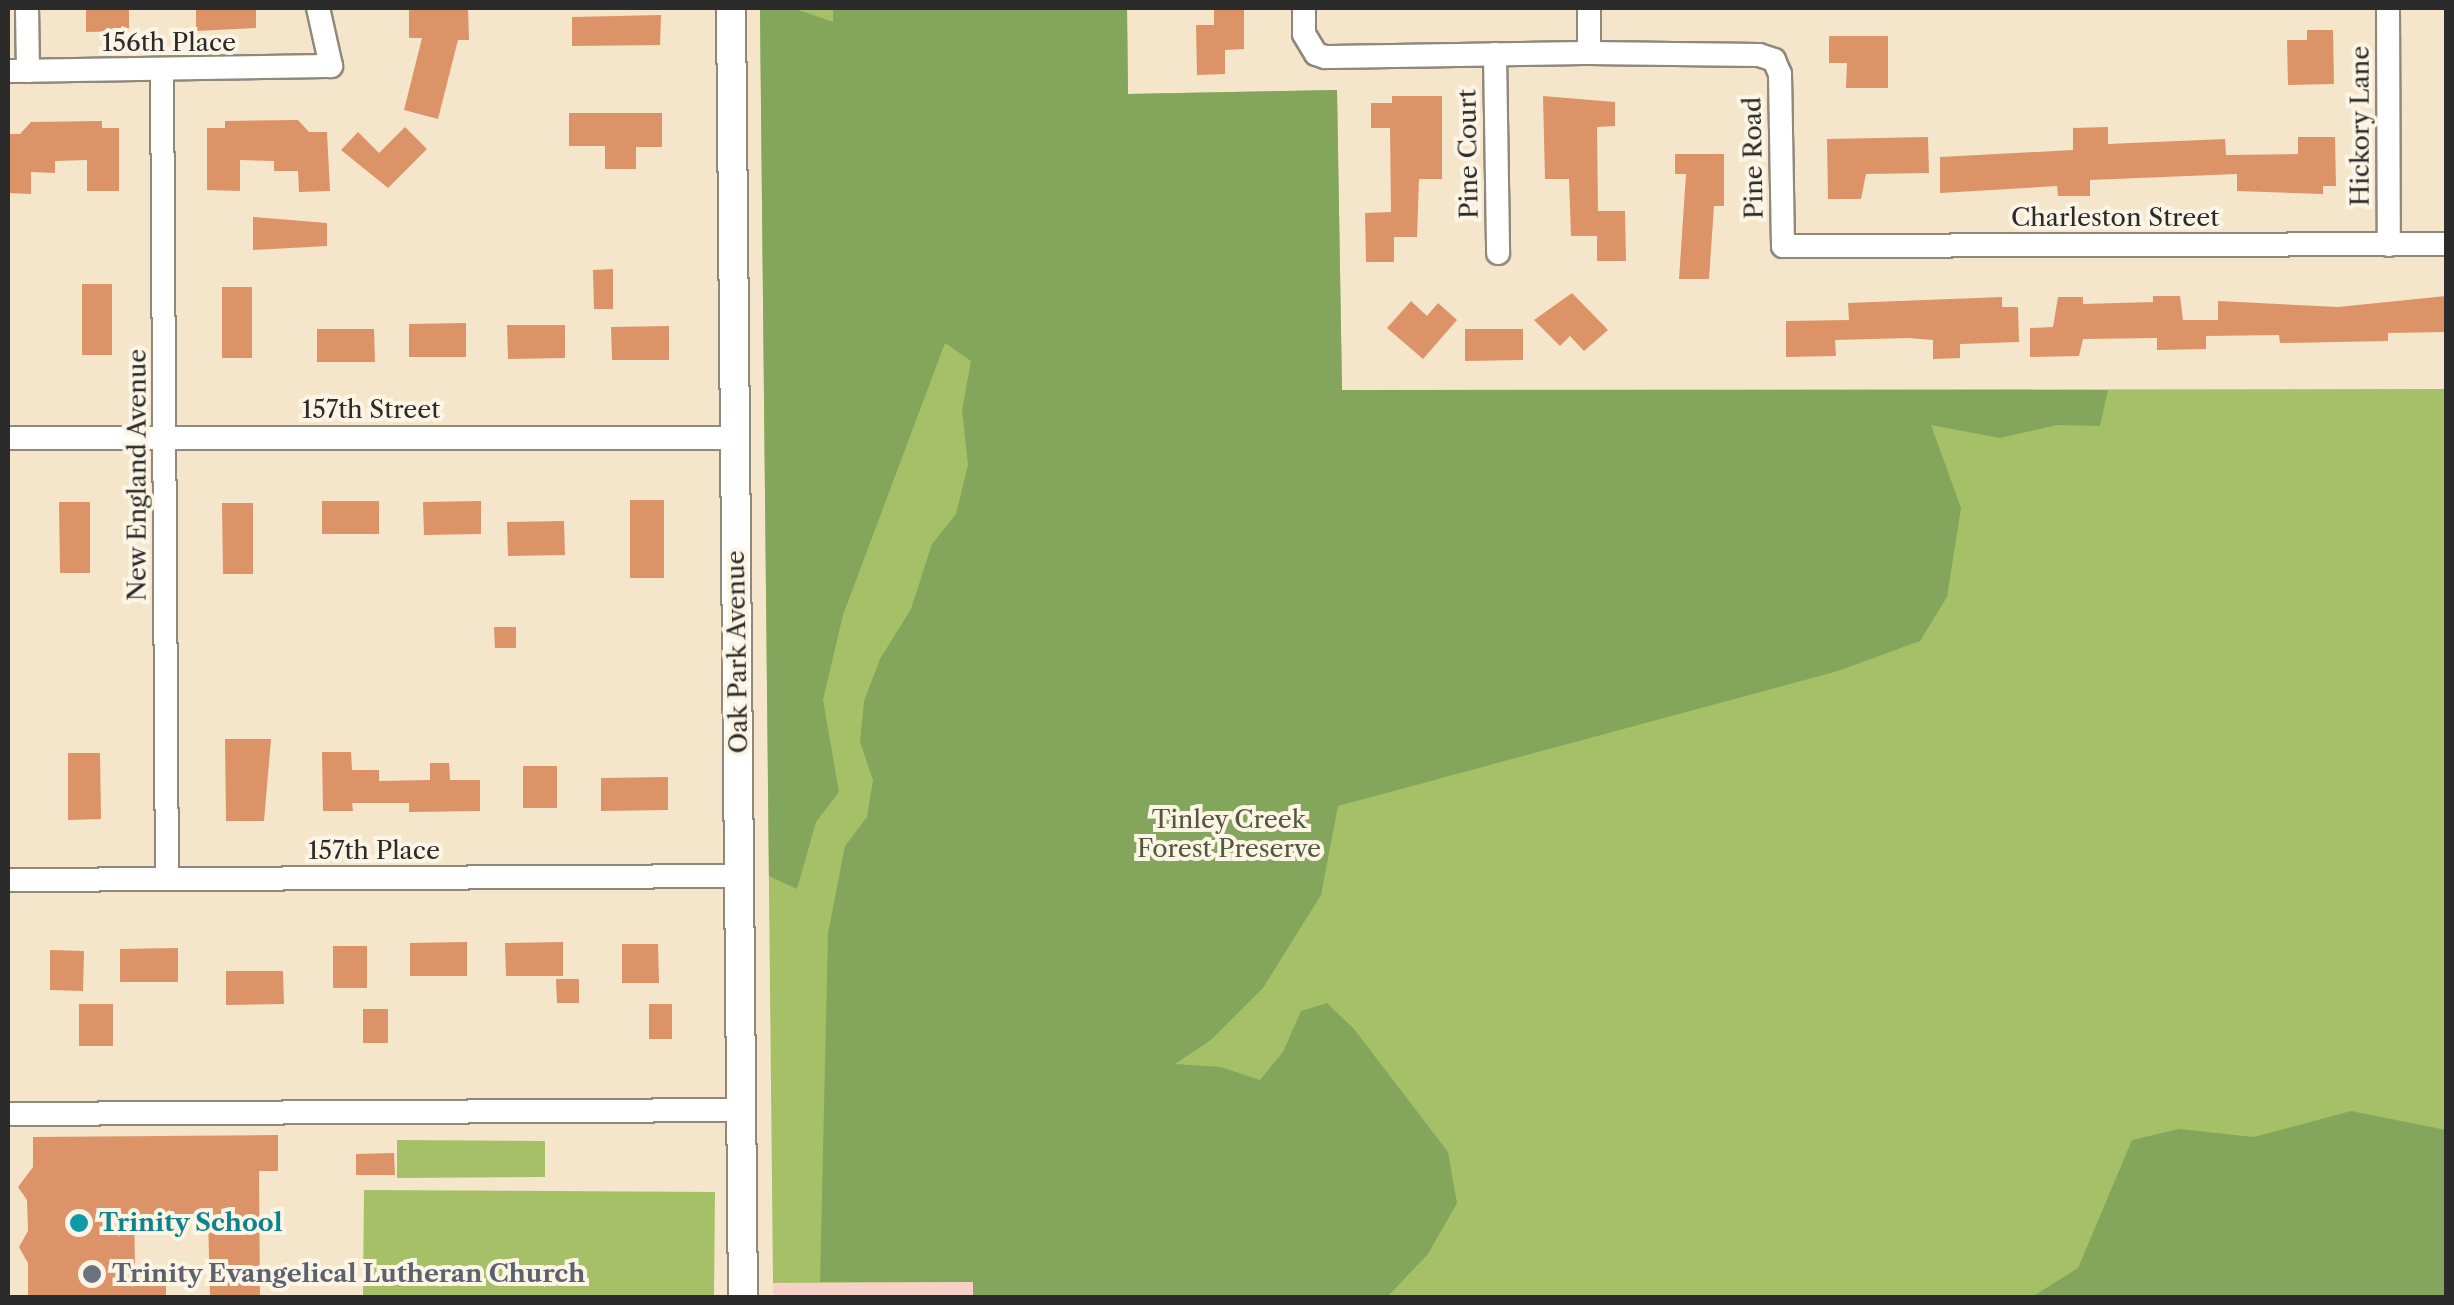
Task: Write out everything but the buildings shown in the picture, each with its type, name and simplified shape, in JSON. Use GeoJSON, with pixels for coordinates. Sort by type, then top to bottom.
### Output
{"type":"FeatureCollection","features":[{"type":"Feature","properties":{"kind":"street"},"geometry":{"type":"LineString","coordinates":[[18,71],[27,8]]}},
{"type":"Feature","properties":{"kind":"street","name":"156th Place"},"geometry":{"type":"LineString","coordinates":[[18,71],[331,66],[318,8]]}},
{"type":"Feature","properties":{"kind":"street","name":"Oak Park Avenue"},"geometry":{"type":"LineString","coordinates":[[731,8],[743,1298]]}},
{"type":"Feature","properties":{"kind":"street"},"geometry":{"type":"LineString","coordinates":[[1304,8],[1304,34],[1316,54],[1589,53],[1589,8]]}},
{"type":"Feature","properties":{"kind":"street","name":"Hickory Lane"},"geometry":{"type":"LineString","coordinates":[[2388,8],[2390,245]]}},
{"type":"Feature","properties":{"kind":"street","name":"Pine Road"},"geometry":{"type":"LineString","coordinates":[[1589,53],[1760,54],[1774,60],[1780,74],[1783,246]]}},
{"type":"Feature","properties":{"kind":"street","name":"Pine Court"},"geometry":{"type":"LineString","coordinates":[[1495,54],[1498,252]]}},
{"type":"Feature","properties":{"kind":"street","name":"New England Avenue"},"geometry":{"type":"LineString","coordinates":[[162,70],[168,880]]}},
{"type":"Feature","properties":{"kind":"street","name":"Charleston Street"},"geometry":{"type":"LineString","coordinates":[[1783,246],[2446,244]]}},
{"type":"Feature","properties":{"kind":"street","name":"157th Street"},"geometry":{"type":"LineString","coordinates":[[8,438],[735,438]]}},
{"type":"Feature","properties":{"kind":"street","name":"157th Place"},"geometry":{"type":"LineString","coordinates":[[8,880],[741,876]]}},
{"type":"Feature","properties":{"kind":"street"},"geometry":{"type":"LineString","coordinates":[[8,1114],[741,1110]]}},
{"type":"Feature","properties":{"kind":"shaded area"},"geometry":{"type":"Polygon","coordinates":[[[974,1282],[973,1297],[773,1297],[773,1283],[974,1282]]]}},
{"type":"Feature","properties":{"kind":"green space","name":"Tinley Creek Forest Preserve"},"geometry":{"type":"Polygon","coordinates":[[[760,8],[1127,8],[1128,94],[1337,90],[1342,390],[2446,389],[2446,1297],[973,1298],[973,1282],[773,1283],[760,8]]]}},
{"type":"Feature","properties":{"kind":"green space"},"geometry":{"type":"Polygon","coordinates":[[[760,8],[793,8],[833,22],[833,8],[1127,8],[1128,94],[1337,90],[1342,390],[2108,390],[2100,426],[2057,425],[2000,438],[1931,425],[1961,508],[1947,597],[1920,641],[1838,671],[1338,806],[1321,895],[1263,988],[1211,1040],[1175,1064],[1221,1067],[1260,1080],[1283,1052],[1301,1011],[1327,1003],[1354,1029],[1448,1152],[1457,1203],[1428,1254],[1387,1297],[973,1298],[973,1282],[820,1282],[828,933],[845,846],[867,817],[873,780],[860,742],[864,701],[880,659],[911,609],[932,544],[956,514],[968,465],[962,410],[971,361],[945,343],[843,615],[823,700],[839,792],[816,822],[797,889],[769,876],[760,8]]]}},
{"type":"Feature","properties":{"kind":"green space"},"geometry":{"type":"Polygon","coordinates":[[[2351,1111],[2446,1130],[2446,1297],[2032,1297],[2078,1268],[2132,1140],[2179,1129],[2254,1137],[2351,1111]]]}},
{"type":"Feature","properties":{"kind":"green space"},"geometry":{"type":"Polygon","coordinates":[[[397,1140],[545,1141],[545,1177],[397,1178],[397,1140]]]}},
{"type":"Feature","properties":{"kind":"green space"},"geometry":{"type":"Polygon","coordinates":[[[364,1190],[715,1192],[714,1297],[363,1297],[364,1190]]]}},
{"type":"Feature","properties":{"kind":"place","name":"Trinity School"},"geometry":{"type":"Point","coordinates":[79,1223]}},
{"type":"Feature","properties":{"kind":"place","name":"Trinity Evangelical Lutheran Church"},"geometry":{"type":"Point","coordinates":[92,1274]}}]}
